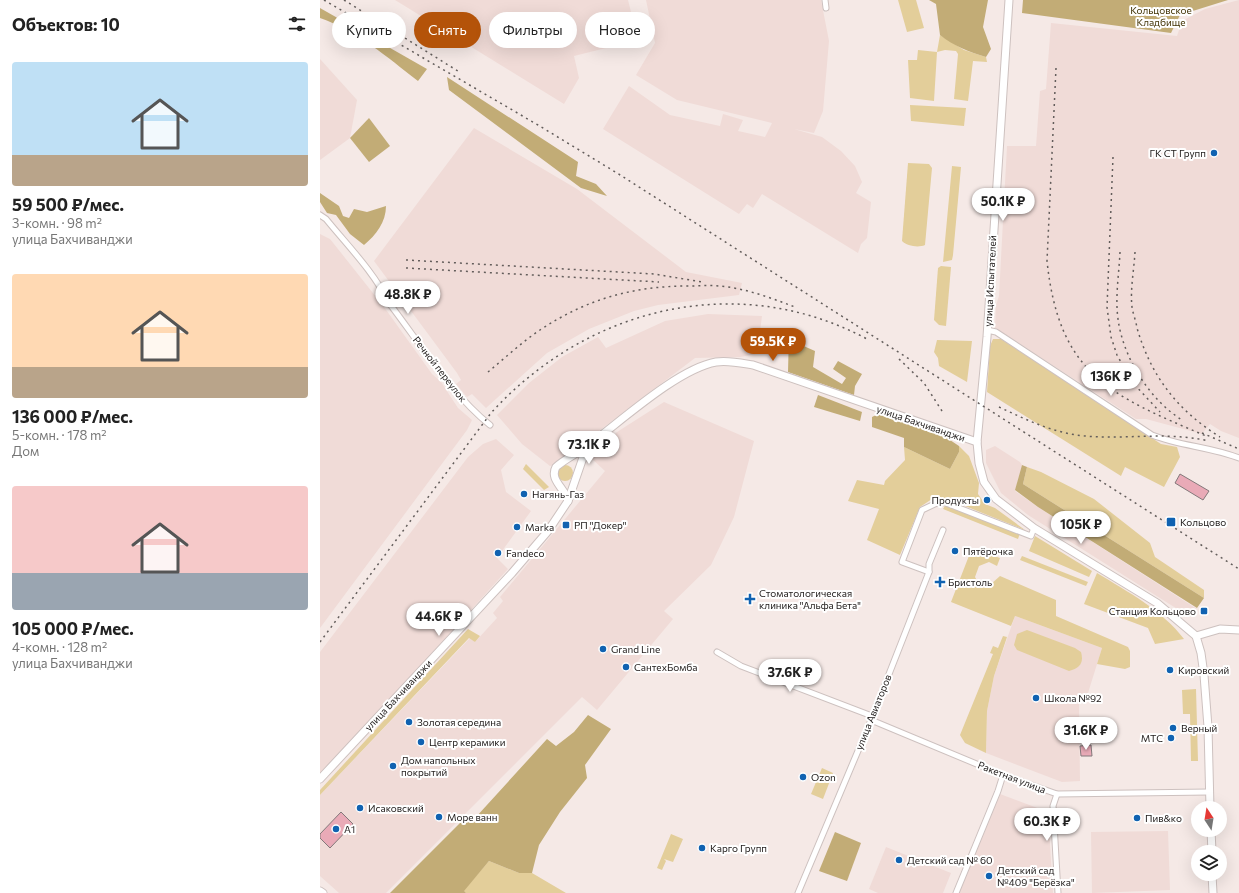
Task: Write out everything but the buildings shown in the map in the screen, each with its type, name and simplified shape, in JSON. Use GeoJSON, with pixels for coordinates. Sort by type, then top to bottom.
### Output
{"type":"FeatureCollection","features":[{"type":"Feature","properties":{"kind":"main road","name":"улица Испытателей"},"geometry":{"type":"LineString","coordinates":[[977,442],[987,330],[1009,0]]}},
{"type":"Feature","properties":{"kind":"main road","name":"улица Бахчиванджи"},"geometry":{"type":"LineString","coordinates":[[568,501],[562,487],[556,482],[553,474],[556,467],[587,446],[640,406],[686,375],[716,362],[735,362],[759,367],[977,442],[981,473],[990,493],[1034,528],[1157,603],[1196,636]]}},
{"type":"Feature","properties":{"kind":"main road","name":"улица Бахчиванджи"},"geometry":{"type":"LineString","coordinates":[[320,779],[512,572],[548,531],[568,501],[587,446]]}},
{"type":"Feature","properties":{"kind":"main road"},"geometry":{"type":"LineString","coordinates":[[563,462],[574,466],[576,475]]}},
{"type":"Feature","properties":{"kind":"main road"},"geometry":{"type":"LineString","coordinates":[[562,487],[573,483]]}},
{"type":"Feature","properties":{"kind":"main road"},"geometry":{"type":"LineString","coordinates":[[1210,801],[1208,727],[1204,675],[1201,653],[1196,636],[1220,629],[1239,630]]}},
{"type":"Feature","properties":{"kind":"main road"},"geometry":{"type":"LineString","coordinates":[[1212,881],[1213,893]]}},
{"type":"Feature","properties":{"kind":"street"},"geometry":{"type":"LineString","coordinates":[[825,0],[826,8]]}},
{"type":"Feature","properties":{"kind":"street","name":"Речной переулок"},"geometry":{"type":"LineString","coordinates":[[320,215],[326,219],[359,258],[382,289],[389,303],[449,382],[468,405],[490,425]]}},
{"type":"Feature","properties":{"kind":"street"},"geometry":{"type":"LineString","coordinates":[[987,330],[996,332],[1152,435],[1166,440],[1221,451],[1239,458]]}},
{"type":"Feature","properties":{"kind":"street"},"geometry":{"type":"LineString","coordinates":[[929,572],[902,562],[922,510],[928,506],[946,503],[1031,536],[1034,528]]}},
{"type":"Feature","properties":{"kind":"street","name":"улица Авиаторов"},"geometry":{"type":"LineString","coordinates":[[798,893],[872,718],[929,572],[929,564],[943,530]]}},
{"type":"Feature","properties":{"kind":"street","name":"Ракетная улица"},"geometry":{"type":"LineString","coordinates":[[717,652],[741,666],[872,718],[1003,775],[1057,794],[1209,792]]}},
{"type":"Feature","properties":{"kind":"street"},"geometry":{"type":"LineString","coordinates":[[956,893],[998,791],[1003,775]]}},
{"type":"Feature","properties":{"kind":"street"},"geometry":{"type":"LineString","coordinates":[[1057,794],[1053,806],[1058,893]]}},
{"type":"Feature","properties":{"kind":"shaded area"},"geometry":{"type":"Polygon","coordinates":[[[395,0],[628,0],[631,12],[585,12],[585,48],[606,48],[574,56],[579,78],[564,104],[473,48],[481,48],[481,12],[414,12],[395,0]]]}},
{"type":"Feature","properties":{"kind":"shaded area"},"geometry":{"type":"Polygon","coordinates":[[[646,0],[821,0],[829,41],[823,111],[814,133],[794,129],[822,137],[841,151],[855,166],[862,182],[856,193],[871,202],[867,238],[861,244],[858,253],[762,194],[753,208],[747,204],[739,214],[603,129],[629,86],[670,115],[720,126],[723,114],[743,120],[738,131],[765,137],[772,123],[677,100],[636,75],[652,48],[655,48],[655,12],[649,12],[646,0]]]}},
{"type":"Feature","properties":{"kind":"shaded area"},"geometry":{"type":"Polygon","coordinates":[[[898,0],[916,0],[924,28],[907,32],[898,0]]]}},
{"type":"Feature","properties":{"kind":"shaded area"},"geometry":{"type":"Polygon","coordinates":[[[1239,0],[1239,438],[1221,431],[1210,424],[1202,434],[1146,419],[1136,419],[995,328],[996,305],[999,296],[1007,146],[1036,146],[1040,91],[1046,89],[1051,23],[1177,36],[1182,21],[1205,9],[1239,0]]]}},
{"type":"Feature","properties":{"kind":"shaded area"},"geometry":{"type":"Polygon","coordinates":[[[940,35],[964,50],[986,57],[987,62],[973,61],[968,101],[954,99],[958,54],[956,51],[945,50],[937,52],[940,35]]]}},
{"type":"Feature","properties":{"kind":"shaded area"},"geometry":{"type":"Polygon","coordinates":[[[918,50],[937,52],[934,101],[910,98],[908,60],[917,60],[918,50]]]}},
{"type":"Feature","properties":{"kind":"shaded area"},"geometry":{"type":"Polygon","coordinates":[[[320,59],[357,100],[350,138],[320,160],[320,59]]]}},
{"type":"Feature","properties":{"kind":"shaded area"},"geometry":{"type":"Polygon","coordinates":[[[910,105],[966,108],[964,126],[911,121],[910,105]]]}},
{"type":"Feature","properties":{"kind":"shaded area"},"geometry":{"type":"Polygon","coordinates":[[[474,128],[577,189],[686,272],[742,283],[739,295],[658,305],[634,311],[589,329],[547,353],[486,408],[472,394],[467,397],[456,384],[461,380],[457,373],[374,261],[474,128]]]}},
{"type":"Feature","properties":{"kind":"shaded area"},"geometry":{"type":"Polygon","coordinates":[[[908,163],[929,164],[932,168],[925,245],[922,246],[910,245],[902,241],[908,163]]]}},
{"type":"Feature","properties":{"kind":"shaded area"},"geometry":{"type":"Polygon","coordinates":[[[952,166],[961,167],[953,255],[952,260],[943,262],[952,166]]]}},
{"type":"Feature","properties":{"kind":"shaded area"},"geometry":{"type":"Polygon","coordinates":[[[320,234],[330,239],[384,307],[432,374],[441,382],[458,408],[472,420],[467,430],[320,628],[320,234]]]}},
{"type":"Feature","properties":{"kind":"shaded area"},"geometry":{"type":"Polygon","coordinates":[[[941,266],[951,267],[946,326],[939,325],[934,320],[938,268],[941,266]]]}},
{"type":"Feature","properties":{"kind":"shaded area"},"geometry":{"type":"Polygon","coordinates":[[[708,314],[762,316],[757,354],[740,357],[695,358],[554,465],[550,466],[522,444],[497,415],[529,383],[562,357],[598,337],[606,348],[665,321],[708,314]]]}},
{"type":"Feature","properties":{"kind":"shaded area"},"geometry":{"type":"Polygon","coordinates":[[[993,339],[1001,339],[1161,444],[1177,447],[1180,457],[1164,487],[1125,467],[1121,476],[987,392],[990,346],[993,339]]]}},
{"type":"Feature","properties":{"kind":"shaded area"},"geometry":{"type":"Polygon","coordinates":[[[937,340],[972,341],[967,382],[939,366],[938,358],[934,352],[937,340]]]}},
{"type":"Feature","properties":{"kind":"shaded area"},"geometry":{"type":"Polygon","coordinates":[[[664,402],[754,441],[734,517],[711,565],[664,611],[673,619],[597,710],[582,697],[386,893],[339,893],[320,876],[320,795],[470,638],[475,642],[497,618],[493,613],[503,601],[500,597],[605,471],[591,458],[617,432],[664,402]]]}},
{"type":"Feature","properties":{"kind":"shaded area"},"geometry":{"type":"Polygon","coordinates":[[[496,439],[514,455],[501,470],[506,492],[531,511],[497,558],[508,569],[320,777],[320,652],[468,457],[483,444],[496,439]]]}},
{"type":"Feature","properties":{"kind":"shaded area"},"geometry":{"type":"Polygon","coordinates":[[[959,446],[969,456],[979,483],[978,494],[985,504],[995,508],[1025,530],[945,498],[932,499],[920,507],[900,555],[867,540],[879,509],[848,501],[857,480],[884,485],[885,481],[905,460],[904,447],[950,469],[959,452],[959,446]]]}},
{"type":"Feature","properties":{"kind":"shaded area"},"geometry":{"type":"Polygon","coordinates":[[[995,446],[1020,462],[1022,465],[1015,491],[1197,609],[1190,617],[1028,515],[1001,493],[986,463],[986,450],[995,446]]]}},
{"type":"Feature","properties":{"kind":"shaded area"},"geometry":{"type":"Polygon","coordinates":[[[526,464],[549,487],[544,490],[523,469],[526,464]]]}},
{"type":"Feature","properties":{"kind":"shaded area"},"geometry":{"type":"Polygon","coordinates":[[[565,465],[571,467],[573,473],[571,479],[565,481],[559,479],[557,473],[559,467],[565,465]]]}},
{"type":"Feature","properties":{"kind":"shaded area"},"geometry":{"type":"Polygon","coordinates":[[[1027,467],[1041,472],[1094,499],[1150,543],[1155,557],[1204,590],[1204,598],[1023,484],[1027,467]]]}},
{"type":"Feature","properties":{"kind":"shaded area"},"geometry":{"type":"Polygon","coordinates":[[[946,504],[1020,533],[1018,539],[943,509],[946,504]]]}},
{"type":"Feature","properties":{"kind":"shaded area"},"geometry":{"type":"Polygon","coordinates":[[[1035,536],[1092,571],[1089,577],[1029,551],[1035,536]]]}},
{"type":"Feature","properties":{"kind":"shaded area"},"geometry":{"type":"Polygon","coordinates":[[[972,548],[1000,558],[997,566],[989,562],[979,566],[975,577],[979,584],[991,584],[1000,576],[1056,600],[1056,616],[1128,647],[1130,651],[1130,667],[1125,669],[1097,664],[1102,648],[1015,616],[1011,626],[951,602],[972,548]]]}},
{"type":"Feature","properties":{"kind":"shaded area"},"geometry":{"type":"Polygon","coordinates":[[[1022,556],[1088,582],[1086,586],[1020,560],[1022,556]]]}},
{"type":"Feature","properties":{"kind":"shaded area"},"geometry":{"type":"Polygon","coordinates":[[[1097,573],[1155,610],[1184,639],[1155,644],[1148,628],[1084,604],[1097,573]]]}},
{"type":"Feature","properties":{"kind":"shaded area","name":"Школа №92"},"geometry":{"type":"Polygon","coordinates":[[[1015,616],[1102,648],[1088,693],[1079,704],[1080,781],[1062,782],[986,753],[987,711],[994,676],[1015,616]]]}},
{"type":"Feature","properties":{"kind":"shaded area"},"geometry":{"type":"Polygon","coordinates":[[[468,629],[480,636],[475,642],[469,638],[320,795],[320,790],[468,629]]]}},
{"type":"Feature","properties":{"kind":"shaded area"},"geometry":{"type":"Polygon","coordinates":[[[1027,630],[1075,648],[1081,652],[1082,659],[1078,667],[1069,671],[1017,650],[1014,645],[1017,634],[1027,630]]]}},
{"type":"Feature","properties":{"kind":"shaded area"},"geometry":{"type":"Polygon","coordinates":[[[1003,636],[1007,637],[994,676],[987,711],[986,753],[965,743],[960,735],[993,654],[990,653],[993,646],[998,648],[1003,636]]]}},
{"type":"Feature","properties":{"kind":"shaded area"},"geometry":{"type":"Polygon","coordinates":[[[1196,689],[1198,761],[1191,761],[1190,714],[1183,714],[1182,690],[1196,689]]]}},
{"type":"Feature","properties":{"kind":"shaded area"},"geometry":{"type":"Polygon","coordinates":[[[822,768],[833,773],[823,799],[811,794],[822,768]]]}},
{"type":"Feature","properties":{"kind":"shaded area"},"geometry":{"type":"Polygon","coordinates":[[[1000,794],[1048,812],[1053,893],[959,893],[1000,794]]]}},
{"type":"Feature","properties":{"kind":"shaded area"},"geometry":{"type":"Polygon","coordinates":[[[1168,831],[1170,890],[1092,893],[1091,832],[1168,831]]]}},
{"type":"Feature","properties":{"kind":"shaded area"},"geometry":{"type":"Polygon","coordinates":[[[671,834],[683,839],[673,862],[664,859],[666,861],[662,870],[657,868],[671,834]]]}},
{"type":"Feature","properties":{"kind":"shaded area","name":"Детский сад № 60"},"geometry":{"type":"Polygon","coordinates":[[[886,847],[951,873],[943,893],[878,893],[869,889],[886,847]]]}},
{"type":"Feature","properties":{"kind":"shaded area"},"geometry":{"type":"Polygon","coordinates":[[[489,861],[519,873],[532,873],[566,893],[466,893],[463,891],[489,861]]]}},
{"type":"Feature","properties":{"kind":"green space"},"geometry":{"type":"Polygon","coordinates":[[[929,0],[988,0],[983,27],[991,49],[986,57],[962,48],[940,35],[936,4],[929,0]]]}},
{"type":"Feature","properties":{"kind":"green space","name":"Кольцовское Кладбище"},"geometry":{"type":"Polygon","coordinates":[[[1023,0],[1228,0],[1180,15],[1171,33],[1022,13],[1023,0]]]}},
{"type":"Feature","properties":{"kind":"green space"},"geometry":{"type":"Polygon","coordinates":[[[320,8],[332,15],[332,22],[320,18],[320,8]]]}},
{"type":"Feature","properties":{"kind":"green space"},"geometry":{"type":"Polygon","coordinates":[[[375,48],[390,48],[427,69],[418,81],[375,48]]]}},
{"type":"Feature","properties":{"kind":"green space"},"geometry":{"type":"Polygon","coordinates":[[[447,77],[578,162],[576,176],[596,184],[607,196],[581,188],[449,90],[447,77]]]}},
{"type":"Feature","properties":{"kind":"green space"},"geometry":{"type":"Polygon","coordinates":[[[369,118],[390,146],[369,162],[350,138],[369,118]]]}},
{"type":"Feature","properties":{"kind":"green space"},"geometry":{"type":"Polygon","coordinates":[[[320,193],[339,206],[343,216],[349,218],[354,209],[367,212],[386,206],[386,212],[380,228],[364,245],[350,234],[336,215],[327,213],[320,202],[320,193]]]}},
{"type":"Feature","properties":{"kind":"green space"},"geometry":{"type":"Polygon","coordinates":[[[789,333],[799,344],[815,351],[813,367],[842,384],[846,378],[833,369],[838,361],[862,374],[855,386],[854,395],[788,372],[789,333]]]}},
{"type":"Feature","properties":{"kind":"green space"},"geometry":{"type":"Polygon","coordinates":[[[818,395],[862,412],[860,421],[814,407],[818,395]]]}},
{"type":"Feature","properties":{"kind":"green space"},"geometry":{"type":"Polygon","coordinates":[[[878,414],[944,436],[959,446],[959,452],[950,469],[904,447],[904,438],[872,427],[872,417],[878,414]]]}},
{"type":"Feature","properties":{"kind":"green space"},"geometry":{"type":"Polygon","coordinates":[[[1022,465],[1027,467],[1023,484],[1204,598],[1197,608],[1038,507],[1015,490],[1022,465]]]}},
{"type":"Feature","properties":{"kind":"green space"},"geometry":{"type":"Polygon","coordinates":[[[588,715],[611,729],[585,765],[587,778],[560,812],[539,845],[532,873],[519,873],[489,861],[464,891],[466,893],[390,893],[465,818],[476,817],[547,739],[556,746],[574,732],[588,715]]]}},
{"type":"Feature","properties":{"kind":"green space"},"geometry":{"type":"Polygon","coordinates":[[[835,832],[861,843],[847,881],[819,871],[835,832]]]}},
{"type":"Feature","properties":{"kind":"railway"},"geometry":{"type":"LineString","coordinates":[[324,0],[617,173],[1239,569]]}},
{"type":"Feature","properties":{"kind":"railway"},"geometry":{"type":"LineString","coordinates":[[344,0],[461,73]]}},
{"type":"Feature","properties":{"kind":"railway"},"geometry":{"type":"LineString","coordinates":[[1056,68],[1047,261],[1053,300],[1063,331],[1077,356],[1095,376],[1117,393],[1142,407],[1206,436]]}},
{"type":"Feature","properties":{"kind":"railway"},"geometry":{"type":"LineString","coordinates":[[1113,157],[1107,307],[1111,337],[1117,355],[1133,383],[1160,412]]}},
{"type":"Feature","properties":{"kind":"railway"},"geometry":{"type":"LineString","coordinates":[[1120,252],[1117,311],[1121,334],[1126,348],[1132,363],[1149,390],[1170,412],[1182,420]]}},
{"type":"Feature","properties":{"kind":"railway"},"geometry":{"type":"LineString","coordinates":[[1135,252],[1132,307],[1137,328],[1150,361],[1158,376],[1179,403],[1205,427],[1220,437]]}},
{"type":"Feature","properties":{"kind":"railway"},"geometry":{"type":"LineString","coordinates":[[406,260],[654,274],[702,282]]}},
{"type":"Feature","properties":{"kind":"railway"},"geometry":{"type":"LineString","coordinates":[[406,268],[659,282]]}},
{"type":"Feature","properties":{"kind":"railway"},"geometry":{"type":"LineString","coordinates":[[488,372],[540,330],[575,310],[611,296],[668,287],[719,286],[748,291],[795,307]]}},
{"type":"Feature","properties":{"kind":"railway"},"geometry":{"type":"LineString","coordinates":[[320,642],[491,413],[529,377],[572,347],[618,325],[667,310],[717,304],[767,307],[818,318],[867,339]]}},
{"type":"Feature","properties":{"kind":"railway"},"geometry":{"type":"LineString","coordinates":[[899,359],[924,383],[942,411]]}},
{"type":"Feature","properties":{"kind":"railway"},"geometry":{"type":"LineString","coordinates":[[999,407],[1051,429],[1085,436],[1161,436],[1193,438],[1209,441]]}},
{"type":"Feature","properties":{"kind":"railway"},"geometry":{"type":"LineString","coordinates":[[1202,433],[1239,449]]}},
{"type":"Feature","properties":{"kind":"place","name":"ГК СТ Групп"},"geometry":{"type":"Point","coordinates":[1214,153]}},
{"type":"Feature","properties":{"kind":"place","name":"Нагянь-Газ"},"geometry":{"type":"Point","coordinates":[524,494]}},
{"type":"Feature","properties":{"kind":"place","name":"Продукты"},"geometry":{"type":"Point","coordinates":[987,500]}},
{"type":"Feature","properties":{"kind":"place","name":"Кольцово"},"geometry":{"type":"Point","coordinates":[1171,522]}},
{"type":"Feature","properties":{"kind":"place","name":"РП \"Докер\""},"geometry":{"type":"Point","coordinates":[566,525]}},
{"type":"Feature","properties":{"kind":"place","name":"Marka"},"geometry":{"type":"Point","coordinates":[517,527]}},
{"type":"Feature","properties":{"kind":"place","name":"Пятёрочка"},"geometry":{"type":"Point","coordinates":[955,551]}},
{"type":"Feature","properties":{"kind":"place","name":"Fandeco"},"geometry":{"type":"Point","coordinates":[498,553]}},
{"type":"Feature","properties":{"kind":"place","name":"Бристоль"},"geometry":{"type":"Point","coordinates":[940,582]}},
{"type":"Feature","properties":{"kind":"place","name":"Стоматологическая клиника \"Альфа Бета\""},"geometry":{"type":"Point","coordinates":[750,599]}},
{"type":"Feature","properties":{"kind":"place","name":"Станция Кольцово"},"geometry":{"type":"Point","coordinates":[1204,611]}},
{"type":"Feature","properties":{"kind":"place","name":"Grand Line"},"geometry":{"type":"Point","coordinates":[603,649]}},
{"type":"Feature","properties":{"kind":"place","name":"СантехБомба"},"geometry":{"type":"Point","coordinates":[626,667]}},
{"type":"Feature","properties":{"kind":"place","name":"Кировский"},"geometry":{"type":"Point","coordinates":[1170,670]}},
{"type":"Feature","properties":{"kind":"place","name":"Школа №92"},"geometry":{"type":"Point","coordinates":[1036,698]}},
{"type":"Feature","properties":{"kind":"place","name":"Золотая середина"},"geometry":{"type":"Point","coordinates":[409,722]}},
{"type":"Feature","properties":{"kind":"place","name":"Верный"},"geometry":{"type":"Point","coordinates":[1173,728]}},
{"type":"Feature","properties":{"kind":"place","name":"МТС"},"geometry":{"type":"Point","coordinates":[1171,738]}},
{"type":"Feature","properties":{"kind":"place","name":"Центр керамики"},"geometry":{"type":"Point","coordinates":[421,742]}},
{"type":"Feature","properties":{"kind":"place","name":"Дом напольных покрытий"},"geometry":{"type":"Point","coordinates":[393,766]}},
{"type":"Feature","properties":{"kind":"place","name":"Ozon"},"geometry":{"type":"Point","coordinates":[803,777]}},
{"type":"Feature","properties":{"kind":"place","name":"Исаковский"},"geometry":{"type":"Point","coordinates":[360,808]}},
{"type":"Feature","properties":{"kind":"place","name":"Море ванн"},"geometry":{"type":"Point","coordinates":[439,817]}},
{"type":"Feature","properties":{"kind":"place","name":"Пив&ко"},"geometry":{"type":"Point","coordinates":[1137,818]}},
{"type":"Feature","properties":{"kind":"place","name":"A1"},"geometry":{"type":"Point","coordinates":[336,829]}},
{"type":"Feature","properties":{"kind":"place","name":"Карго Групп"},"geometry":{"type":"Point","coordinates":[702,848]}},
{"type":"Feature","properties":{"kind":"place","name":"Детский сад № 60"},"geometry":{"type":"Point","coordinates":[899,860]}},
{"type":"Feature","properties":{"kind":"place","name":"Детский сад №409 \"Берёзка\""},"geometry":{"type":"Point","coordinates":[989,876]}}]}
